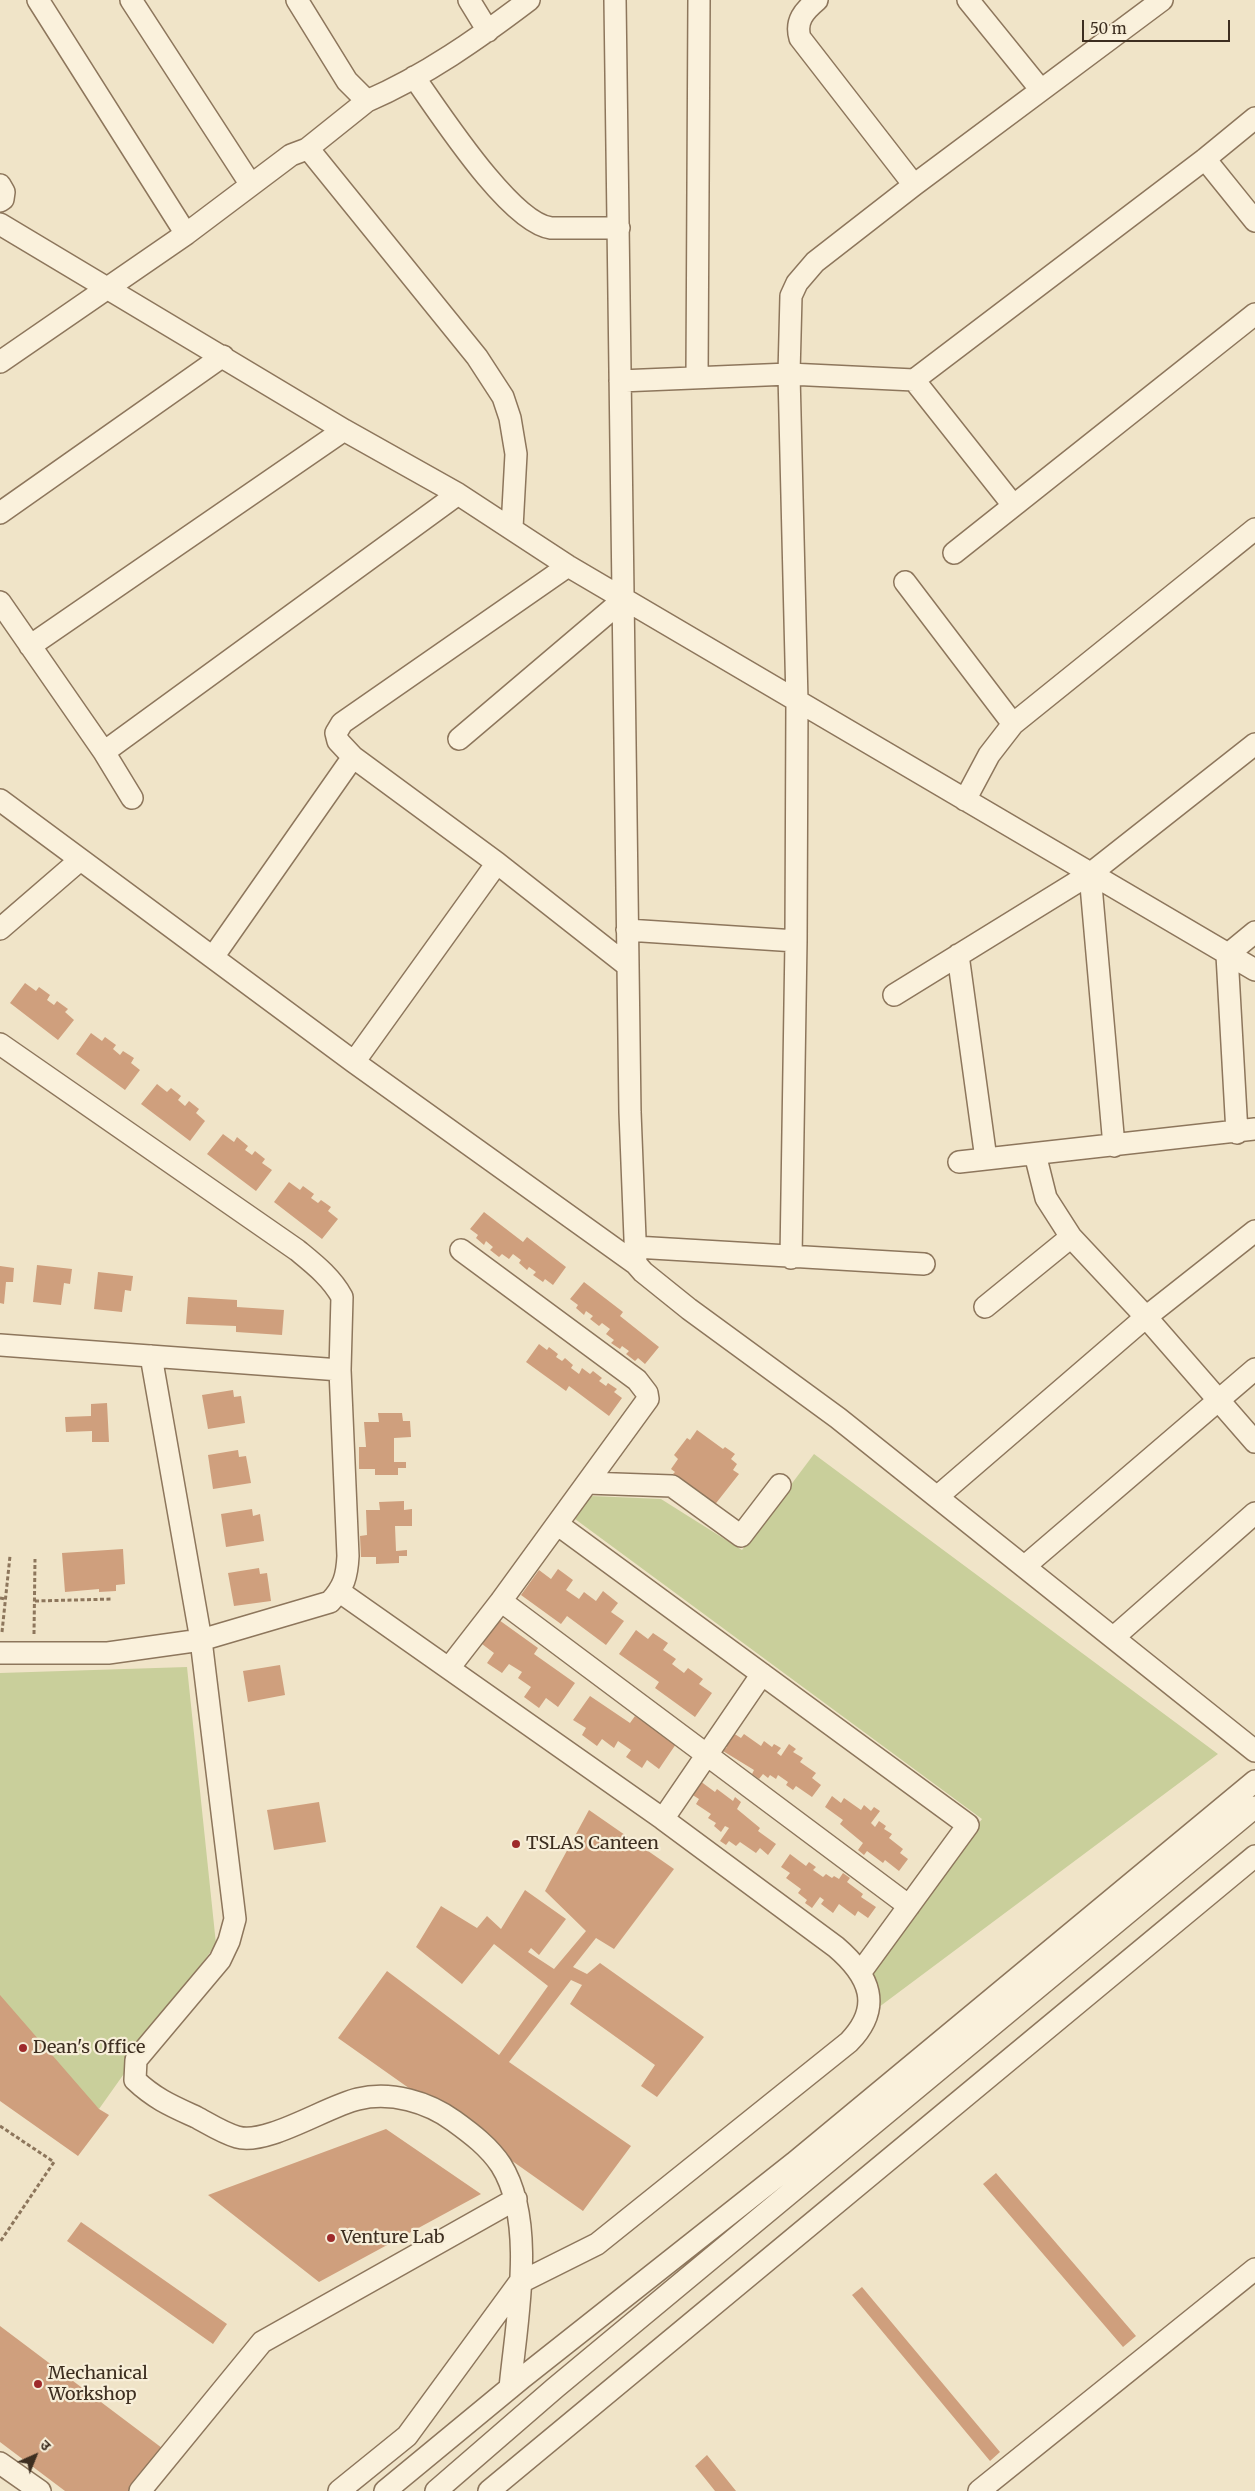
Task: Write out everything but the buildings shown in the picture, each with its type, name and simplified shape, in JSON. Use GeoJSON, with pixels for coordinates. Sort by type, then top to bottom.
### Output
{"type":"FeatureCollection","features":[{"type":"Feature","properties":{"kind":"street"},"geometry":{"type":"LineString","coordinates":[[38,0],[186,234]]}},
{"type":"Feature","properties":{"kind":"street"},"geometry":{"type":"LineString","coordinates":[[131,0],[251,185]]}},
{"type":"Feature","properties":{"kind":"street"},"geometry":{"type":"LineString","coordinates":[[297,0],[347,81],[367,101]]}},
{"type":"Feature","properties":{"kind":"street"},"geometry":{"type":"LineString","coordinates":[[469,0],[488,31]]}},
{"type":"Feature","properties":{"kind":"street"},"geometry":{"type":"LineString","coordinates":[[0,362],[186,234],[291,154],[306,149],[367,101],[414,77],[488,31],[529,0]]}},
{"type":"Feature","properties":{"kind":"street"},"geometry":{"type":"LineString","coordinates":[[615,0],[630,1112],[636,1255],[643,1272],[838,1418],[1114,1637],[1255,1752]]}},
{"type":"Feature","properties":{"kind":"street"},"geometry":{"type":"LineString","coordinates":[[697,377],[699,0]]}},
{"type":"Feature","properties":{"kind":"street"},"geometry":{"type":"LineString","coordinates":[[817,0],[803,12],[798,30],[800,38],[914,185]]}},
{"type":"Feature","properties":{"kind":"street"},"geometry":{"type":"LineString","coordinates":[[968,0],[1041,90]]}},
{"type":"Feature","properties":{"kind":"street"},"geometry":{"type":"LineString","coordinates":[[791,1258],[796,941],[797,701],[789,374],[791,296],[797,283],[815,262],[914,185],[1162,0]]}},
{"type":"Feature","properties":{"kind":"street"},"geometry":{"type":"LineString","coordinates":[[414,77],[500,191],[518,211],[543,227],[619,228]]}},
{"type":"Feature","properties":{"kind":"street"},"geometry":{"type":"LineString","coordinates":[[620,381],[789,374],[914,380],[1206,159],[1255,118]]}},
{"type":"Feature","properties":{"kind":"street"},"geometry":{"type":"LineString","coordinates":[[306,149],[311,152],[477,357],[503,397],[510,418],[516,454],[512,528]]}},
{"type":"Feature","properties":{"kind":"street"},"geometry":{"type":"LineString","coordinates":[[1206,159],[1255,221]]}},
{"type":"Feature","properties":{"kind":"street"},"geometry":{"type":"LineString","coordinates":[[0,185],[4,192],[0,201]]}},
{"type":"Feature","properties":{"kind":"street"},"geometry":{"type":"LineString","coordinates":[[0,224],[344,430],[458,494],[568,566],[1255,970]]}},
{"type":"Feature","properties":{"kind":"street"},"geometry":{"type":"LineString","coordinates":[[954,553],[1255,314]]}},
{"type":"Feature","properties":{"kind":"street"},"geometry":{"type":"LineString","coordinates":[[0,513],[223,356]]}},
{"type":"Feature","properties":{"kind":"street"},"geometry":{"type":"LineString","coordinates":[[914,380],[1013,505]]}},
{"type":"Feature","properties":{"kind":"street"},"geometry":{"type":"LineString","coordinates":[[30,646],[344,430]]}},
{"type":"Feature","properties":{"kind":"street"},"geometry":{"type":"LineString","coordinates":[[104,752],[458,494]]}},
{"type":"Feature","properties":{"kind":"street"},"geometry":{"type":"LineString","coordinates":[[965,800],[989,755],[1014,724],[1255,529]]}},
{"type":"Feature","properties":{"kind":"street"},"geometry":{"type":"LineString","coordinates":[[568,566],[342,722],[336,733],[338,741],[353,757],[497,863],[628,966]]}},
{"type":"Feature","properties":{"kind":"street"},"geometry":{"type":"LineString","coordinates":[[905,582],[1014,724]]}},
{"type":"Feature","properties":{"kind":"street"},"geometry":{"type":"LineString","coordinates":[[459,739],[624,599]]}},
{"type":"Feature","properties":{"kind":"street"},"geometry":{"type":"LineString","coordinates":[[0,602],[104,752],[132,798]]}},
{"type":"Feature","properties":{"kind":"street"},"geometry":{"type":"LineString","coordinates":[[894,995],[1090,874],[1255,744]]}},
{"type":"Feature","properties":{"kind":"street"},"geometry":{"type":"LineString","coordinates":[[213,957],[353,757]]}},
{"type":"Feature","properties":{"kind":"street"},"geometry":{"type":"LineString","coordinates":[[0,800],[354,1062],[636,1255],[791,1258],[924,1264]]}},
{"type":"Feature","properties":{"kind":"street"},"geometry":{"type":"LineString","coordinates":[[0,929],[80,860]]}},
{"type":"Feature","properties":{"kind":"street"},"geometry":{"type":"LineString","coordinates":[[354,1062],[497,863]]}},
{"type":"Feature","properties":{"kind":"street"},"geometry":{"type":"LineString","coordinates":[[1090,874],[1114,1146]]}},
{"type":"Feature","properties":{"kind":"street"},"geometry":{"type":"LineString","coordinates":[[627,930],[796,941]]}},
{"type":"Feature","properties":{"kind":"street"},"geometry":{"type":"LineString","coordinates":[[1227,955],[1255,932]]}},
{"type":"Feature","properties":{"kind":"street"},"geometry":{"type":"LineString","coordinates":[[958,955],[986,1159]]}},
{"type":"Feature","properties":{"kind":"street"},"geometry":{"type":"LineString","coordinates":[[959,1162],[1246,1131],[1227,955]]}},
{"type":"Feature","properties":{"kind":"street"},"geometry":{"type":"LineString","coordinates":[[0,1044],[297,1250],[319,1268],[342,1297],[340,1370],[348,1556],[347,1574],[340,1592],[330,1602],[201,1640],[108,1653],[34,1655],[0,1647]]}},
{"type":"Feature","properties":{"kind":"street"},"geometry":{"type":"LineString","coordinates":[[1035,1154],[1046,1198],[1071,1237],[1146,1317],[1255,1442]]}},
{"type":"Feature","properties":{"kind":"street"},"geometry":{"type":"LineString","coordinates":[[937,1497],[1146,1317],[1255,1231]]}},
{"type":"Feature","properties":{"kind":"street"},"geometry":{"type":"LineString","coordinates":[[985,1307],[1071,1237]]}},
{"type":"Feature","properties":{"kind":"street"},"geometry":{"type":"LineString","coordinates":[[449,1668],[501,1601],[648,1399],[647,1392],[637,1380],[461,1250]]}},
{"type":"Feature","properties":{"kind":"street"},"geometry":{"type":"LineString","coordinates":[[0,1344],[340,1370]]}},
{"type":"Feature","properties":{"kind":"street"},"geometry":{"type":"LineString","coordinates":[[151,1356],[201,1640],[235,1919],[229,1941],[220,1960],[136,2060],[135,2080],[151,2096],[238,2138],[254,2138],[279,2130],[358,2099],[402,2098],[423,2104],[446,2115],[490,2151],[502,2166],[516,2199],[521,2236],[520,2283],[510,2388]]}},
{"type":"Feature","properties":{"kind":"street"},"geometry":{"type":"LineString","coordinates":[[1024,1566],[1217,1399],[1255,1369]]}},
{"type":"Feature","properties":{"kind":"street"},"geometry":{"type":"LineString","coordinates":[[587,1483],[672,1486],[741,1536],[780,1485]]}},
{"type":"Feature","properties":{"kind":"street"},"geometry":{"type":"LineString","coordinates":[[1114,1637],[1255,1513]]}},
{"type":"Feature","properties":{"kind":"street"},"geometry":{"type":"LineString","coordinates":[[557,1524],[968,1825],[860,1973]]}},
{"type":"Feature","properties":{"kind":"street"},"geometry":{"type":"LineString","coordinates":[[339,2491],[407,2436],[520,2283],[597,2244],[848,2042],[859,2031],[867,2016],[870,1998],[860,1973],[851,1960],[836,1946],[663,1819],[340,1592]]}},
{"type":"Feature","properties":{"kind":"street"},"geometry":{"type":"LineString","coordinates":[[501,1601],[909,1906]]}},
{"type":"Feature","properties":{"kind":"street"},"geometry":{"type":"LineString","coordinates":[[663,1819],[705,1754],[762,1674]]}},
{"type":"Feature","properties":{"kind":"street"},"geometry":{"type":"LineString","coordinates":[[385,2491],[510,2388],[794,2163],[1255,1781]]}},
{"type":"Feature","properties":{"kind":"street"},"geometry":{"type":"LineString","coordinates":[[436,2491],[555,2388],[1255,1808]]}},
{"type":"Feature","properties":{"kind":"street"},"geometry":{"type":"LineString","coordinates":[[489,2491],[1255,1856]]}},
{"type":"Feature","properties":{"kind":"street"},"geometry":{"type":"LineString","coordinates":[[140,2491],[262,2342],[516,2199]]}},
{"type":"Feature","properties":{"kind":"street"},"geometry":{"type":"LineString","coordinates":[[979,2491],[1255,2269]]}},
{"type":"Feature","properties":{"kind":"street"},"geometry":{"type":"LineString","coordinates":[[0,2463],[40,2491]]}},
{"type":"Feature","properties":{"kind":"path"},"geometry":{"type":"LineString","coordinates":[[0,1647],[10,1556]]}},
{"type":"Feature","properties":{"kind":"path"},"geometry":{"type":"LineString","coordinates":[[34,1655],[35,1559]]}},
{"type":"Feature","properties":{"kind":"path"},"geometry":{"type":"LineString","coordinates":[[0,1598],[6,1599]]}},
{"type":"Feature","properties":{"kind":"path"},"geometry":{"type":"LineString","coordinates":[[35,1601],[113,1598]]}},
{"type":"Feature","properties":{"kind":"path"},"geometry":{"type":"LineString","coordinates":[[0,2126],[54,2162],[0,2242]]}},
{"type":"Feature","properties":{"kind":"green space"},"geometry":{"type":"Polygon","coordinates":[[[814,1454],[1218,1754],[867,2016],[863,1969],[982,1819],[575,1519],[591,1496],[661,1499],[742,1550],[814,1454]]]}},
{"type":"Feature","properties":{"kind":"green space"},"geometry":{"type":"Polygon","coordinates":[[[187,1667],[216,1944],[99,2109],[82,2094],[0,1998],[0,1673],[187,1667]]]}},
{"type":"Feature","properties":{"kind":"place","name":"TSLAS Canteen"},"geometry":{"type":"Point","coordinates":[516,1844]}},
{"type":"Feature","properties":{"kind":"place","name":"Dean's Office"},"geometry":{"type":"Point","coordinates":[23,2048]}},
{"type":"Feature","properties":{"kind":"place","name":"Venture Lab"},"geometry":{"type":"Point","coordinates":[331,2238]}},
{"type":"Feature","properties":{"kind":"place","name":"Mechanical Workshop"},"geometry":{"type":"Point","coordinates":[38,2384]}}]}
